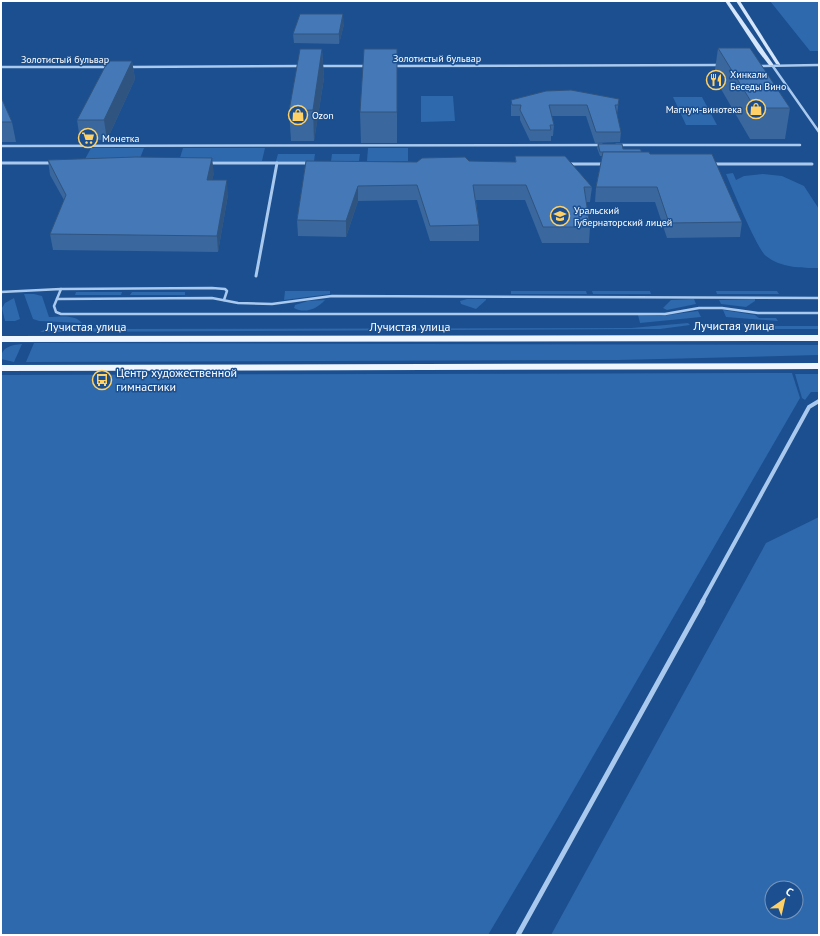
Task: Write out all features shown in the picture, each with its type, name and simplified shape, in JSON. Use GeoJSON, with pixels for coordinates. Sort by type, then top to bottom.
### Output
{"type":"FeatureCollection","features":[{"type":"Feature","properties":{"kind":"main road","name":"Лучистая улица"},"geometry":{"type":"LineString","coordinates":[[1,339],[819,338]]}},
{"type":"Feature","properties":{"kind":"main road"},"geometry":{"type":"LineString","coordinates":[[1,368],[819,366]]}},
{"type":"Feature","properties":{"kind":"street"},"geometry":{"type":"LineString","coordinates":[[727,1],[819,132]]}},
{"type":"Feature","properties":{"kind":"street"},"geometry":{"type":"LineString","coordinates":[[738,1],[779,65],[781,76]]}},
{"type":"Feature","properties":{"kind":"street","name":"Золотистый бульвар"},"geometry":{"type":"LineString","coordinates":[[706,65],[727,66]]}},
{"type":"Feature","properties":{"kind":"street","name":"Золотистый бульвар"},"geometry":{"type":"LineString","coordinates":[[388,66],[722,65]]}},
{"type":"Feature","properties":{"kind":"street"},"geometry":{"type":"LineString","coordinates":[[755,65],[819,65]]}},
{"type":"Feature","properties":{"kind":"street"},"geometry":{"type":"LineString","coordinates":[[128,66],[302,66]]}},
{"type":"Feature","properties":{"kind":"street"},"geometry":{"type":"LineString","coordinates":[[317,66],[373,66]]}},
{"type":"Feature","properties":{"kind":"street","name":"Золотистый бульвар"},"geometry":{"type":"LineString","coordinates":[[1,67],[112,67]]}},
{"type":"Feature","properties":{"kind":"street"},"geometry":{"type":"LineString","coordinates":[[1,146],[800,145]]}},
{"type":"Feature","properties":{"kind":"street"},"geometry":{"type":"LineString","coordinates":[[1,163],[56,163]]}},
{"type":"Feature","properties":{"kind":"street"},"geometry":{"type":"LineString","coordinates":[[206,163],[317,163]]}},
{"type":"Feature","properties":{"kind":"street"},"geometry":{"type":"LineString","coordinates":[[256,276],[277,163]]}},
{"type":"Feature","properties":{"kind":"street"},"geometry":{"type":"LineString","coordinates":[[564,164],[612,164]]}},
{"type":"Feature","properties":{"kind":"street"},"geometry":{"type":"LineString","coordinates":[[708,164],[812,164]]}},
{"type":"Feature","properties":{"kind":"street"},"geometry":{"type":"LineString","coordinates":[[518,935],[809,407],[819,401]]}},
{"type":"Feature","properties":{"kind":"lane"},"geometry":{"type":"LineString","coordinates":[[1,292],[61,289],[212,288],[224,289],[227,291],[224,300]]}},
{"type":"Feature","properties":{"kind":"lane"},"geometry":{"type":"LineString","coordinates":[[61,289],[54,306],[56,312],[61,314],[665,314],[699,308],[722,308],[758,313],[819,313]]}},
{"type":"Feature","properties":{"kind":"lane"},"geometry":{"type":"LineString","coordinates":[[58,299],[190,298],[272,304],[332,296],[819,298]]}},
{"type":"Feature","properties":{"kind":"shaded area"},"geometry":{"type":"Polygon","coordinates":[[[770,1],[819,1],[819,51],[810,51],[770,1]]]}},
{"type":"Feature","properties":{"kind":"shaded area"},"geometry":{"type":"Polygon","coordinates":[[[421,96],[453,96],[455,121],[421,122],[421,96]]]}},
{"type":"Feature","properties":{"kind":"shaded area"},"geometry":{"type":"Polygon","coordinates":[[[673,97],[702,97],[717,125],[686,125],[673,97]]]}},
{"type":"Feature","properties":{"kind":"shaded area"},"geometry":{"type":"Polygon","coordinates":[[[91,148],[144,148],[139,161],[84,161],[91,148]]]}},
{"type":"Feature","properties":{"kind":"shaded area"},"geometry":{"type":"Polygon","coordinates":[[[183,148],[265,148],[262,161],[179,161],[183,148]]]}},
{"type":"Feature","properties":{"kind":"shaded area"},"geometry":{"type":"Polygon","coordinates":[[[368,148],[408,148],[408,161],[367,161],[368,148]]]}},
{"type":"Feature","properties":{"kind":"shaded area"},"geometry":{"type":"Polygon","coordinates":[[[278,154],[315,154],[314,161],[276,161],[278,154]]]}},
{"type":"Feature","properties":{"kind":"shaded area"},"geometry":{"type":"Polygon","coordinates":[[[332,154],[360,154],[359,161],[331,161],[332,154]]]}},
{"type":"Feature","properties":{"kind":"shaded area"},"geometry":{"type":"Polygon","coordinates":[[[733,173],[736,180],[744,176],[763,174],[782,176],[804,186],[819,209],[819,268],[785,265],[766,256],[751,231],[726,174],[733,173]]]}},
{"type":"Feature","properties":{"kind":"shaded area"},"geometry":{"type":"Polygon","coordinates":[[[285,291],[330,291],[330,294],[284,300],[285,291]]]}},
{"type":"Feature","properties":{"kind":"shaded area"},"geometry":{"type":"Polygon","coordinates":[[[511,291],[586,291],[587,294],[511,294],[511,291]]]}},
{"type":"Feature","properties":{"kind":"shaded area"},"geometry":{"type":"Polygon","coordinates":[[[592,291],[650,291],[651,294],[593,294],[592,291]]]}},
{"type":"Feature","properties":{"kind":"shaded area"},"geometry":{"type":"Polygon","coordinates":[[[716,291],[777,291],[779,294],[717,294],[716,291]]]}},
{"type":"Feature","properties":{"kind":"shaded area"},"geometry":{"type":"Polygon","coordinates":[[[76,292],[122,292],[121,295],[75,295],[76,292]]]}},
{"type":"Feature","properties":{"kind":"shaded area"},"geometry":{"type":"Polygon","coordinates":[[[132,292],[185,292],[185,295],[130,295],[132,292]]]}},
{"type":"Feature","properties":{"kind":"shaded area"},"geometry":{"type":"Polygon","coordinates":[[[24,294],[42,296],[49,317],[71,317],[82,323],[39,321],[33,319],[24,294]]]}},
{"type":"Feature","properties":{"kind":"shaded area"},"geometry":{"type":"Polygon","coordinates":[[[14,298],[20,319],[15,321],[5,321],[2,308],[5,303],[14,298]]]}},
{"type":"Feature","properties":{"kind":"shaded area"},"geometry":{"type":"Polygon","coordinates":[[[467,299],[486,300],[476,309],[461,304],[460,301],[467,299]]]}},
{"type":"Feature","properties":{"kind":"shaded area"},"geometry":{"type":"Polygon","coordinates":[[[694,299],[696,304],[667,310],[663,308],[671,300],[694,299]]]}},
{"type":"Feature","properties":{"kind":"shaded area"},"geometry":{"type":"Polygon","coordinates":[[[755,299],[755,301],[746,307],[721,304],[719,300],[755,299]]]}},
{"type":"Feature","properties":{"kind":"shaded area"},"geometry":{"type":"Polygon","coordinates":[[[325,300],[311,310],[302,311],[294,308],[295,305],[308,301],[325,300]]]}},
{"type":"Feature","properties":{"kind":"shaded area"},"geometry":{"type":"Polygon","coordinates":[[[723,310],[755,315],[759,318],[776,318],[778,321],[726,317],[723,310]]]}},
{"type":"Feature","properties":{"kind":"shaded area"},"geometry":{"type":"Polygon","coordinates":[[[698,311],[701,317],[640,323],[638,315],[661,316],[698,311]]]}},
{"type":"Feature","properties":{"kind":"shaded area"},"geometry":{"type":"Polygon","coordinates":[[[688,323],[690,325],[660,329],[40,332],[51,326],[106,329],[631,328],[688,323]]]}},
{"type":"Feature","properties":{"kind":"shaded area"},"geometry":{"type":"Polygon","coordinates":[[[741,323],[772,326],[819,326],[819,329],[775,329],[743,325],[741,323]]]}},
{"type":"Feature","properties":{"kind":"shaded area"},"geometry":{"type":"Polygon","coordinates":[[[34,343],[819,345],[819,355],[619,360],[26,362],[34,343]]]}},
{"type":"Feature","properties":{"kind":"shaded area"},"geometry":{"type":"Polygon","coordinates":[[[22,344],[14,362],[1,359],[1,355],[7,347],[22,344]]]}},
{"type":"Feature","properties":{"kind":"shaded area"},"geometry":{"type":"Polygon","coordinates":[[[792,373],[800,398],[558,817],[488,935],[1,935],[1,375],[792,373]]]}},
{"type":"Feature","properties":{"kind":"shaded area"},"geometry":{"type":"Polygon","coordinates":[[[795,374],[819,374],[819,392],[811,392],[805,400],[802,398],[795,374]]]}},
{"type":"Feature","properties":{"kind":"shaded area"},"geometry":{"type":"Polygon","coordinates":[[[819,517],[819,935],[551,935],[766,543],[819,517]]]}},
{"type":"Feature","properties":{"kind":"building"},"geometry":{"type":"Polygon","coordinates":[[[300,14],[343,14],[339,34],[293,34],[300,14]]]}},
{"type":"Feature","properties":{"kind":"building"},"geometry":{"type":"Polygon","coordinates":[[[718,48],[750,48],[790,108],[755,108],[718,48]]]}},
{"type":"Feature","properties":{"kind":"building"},"geometry":{"type":"Polygon","coordinates":[[[300,49],[322,49],[313,110],[289,111],[300,49]]]}},
{"type":"Feature","properties":{"kind":"building"},"geometry":{"type":"Polygon","coordinates":[[[364,49],[397,49],[397,112],[360,112],[364,49]]]}},
{"type":"Feature","properties":{"kind":"building"},"geometry":{"type":"Polygon","coordinates":[[[108,61],[132,61],[104,120],[77,120],[108,61]]]}},
{"type":"Feature","properties":{"kind":"building"},"geometry":{"type":"Polygon","coordinates":[[[571,90],[619,99],[618,105],[615,105],[621,132],[596,132],[587,105],[549,105],[554,125],[550,125],[551,130],[530,130],[520,110],[521,105],[512,105],[511,100],[546,91],[571,90]]]}},
{"type":"Feature","properties":{"kind":"building"},"geometry":{"type":"Polygon","coordinates":[[[1,97],[12,122],[1,122],[1,97]]]}},
{"type":"Feature","properties":{"kind":"building"},"geometry":{"type":"Polygon","coordinates":[[[598,144],[622,144],[623,149],[640,149],[642,152],[600,152],[598,144]]]}},
{"type":"Feature","properties":{"kind":"building"},"geometry":{"type":"Polygon","coordinates":[[[603,152],[712,154],[742,222],[669,223],[657,187],[596,187],[603,152]]]}},
{"type":"Feature","properties":{"kind":"building"},"geometry":{"type":"Polygon","coordinates":[[[515,156],[565,156],[592,187],[584,187],[590,227],[543,227],[526,185],[473,185],[479,225],[430,226],[417,185],[358,186],[346,221],[297,220],[306,161],[417,162],[422,158],[465,157],[469,161],[516,162],[515,156]]]}},
{"type":"Feature","properties":{"kind":"building"},"geometry":{"type":"Polygon","coordinates":[[[136,157],[212,158],[207,180],[227,180],[217,236],[50,234],[66,195],[48,160],[136,157]]]}},
{"type":"Feature","properties":{"kind":"place","name":"Хинкали Беседы Вино"},"geometry":{"type":"Point","coordinates":[716,80]}},
{"type":"Feature","properties":{"kind":"place","name":"Магнум-винотека"},"geometry":{"type":"Point","coordinates":[756,109]}},
{"type":"Feature","properties":{"kind":"place","name":"Ozon"},"geometry":{"type":"Point","coordinates":[298,115]}},
{"type":"Feature","properties":{"kind":"place","name":"Монетка"},"geometry":{"type":"Point","coordinates":[88,138]}},
{"type":"Feature","properties":{"kind":"place","name":"Уральский Губернаторский лицей"},"geometry":{"type":"Point","coordinates":[560,216]}},
{"type":"Feature","properties":{"kind":"place","name":"Центр художественной гимнастики"},"geometry":{"type":"Point","coordinates":[102,380]}}]}
